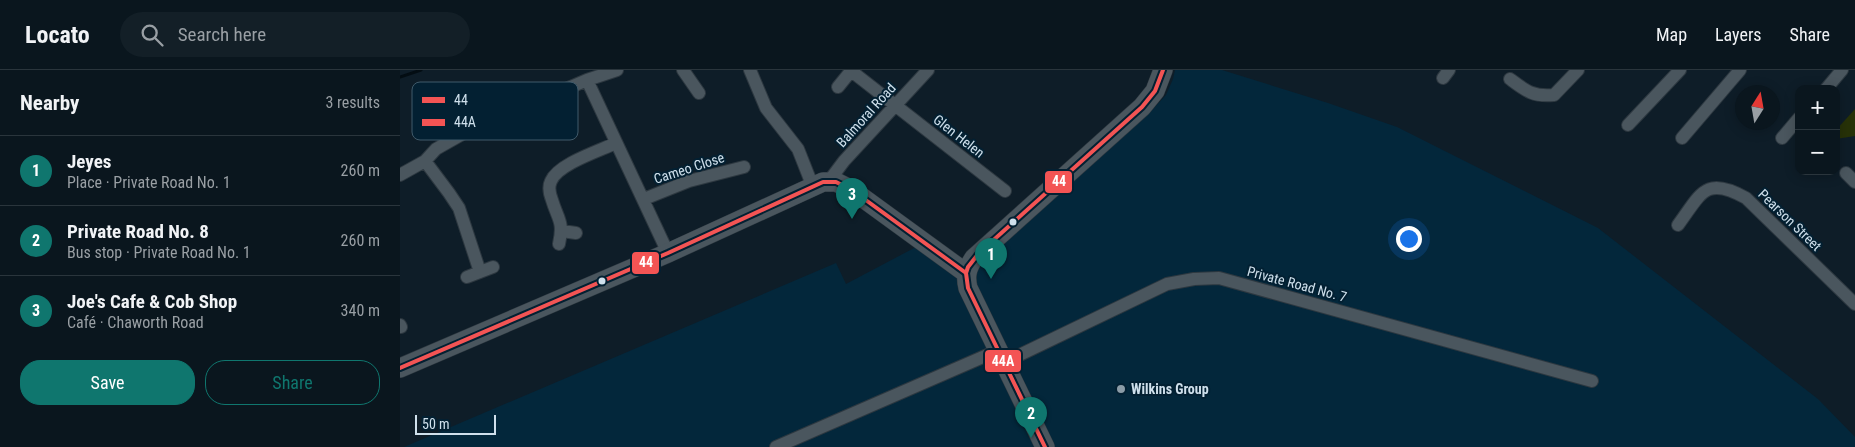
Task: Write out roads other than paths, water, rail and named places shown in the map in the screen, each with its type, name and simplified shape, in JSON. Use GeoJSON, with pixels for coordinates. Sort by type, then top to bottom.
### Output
{"type":"FeatureCollection","features":[{"type":"Feature","properties":{"kind":"street"},"geometry":{"type":"LineString","coordinates":[[578,84],[617,70]]}},
{"type":"Feature","properties":{"kind":"street"},"geometry":{"type":"LineString","coordinates":[[683,70],[699,93]]}},
{"type":"Feature","properties":{"kind":"street"},"geometry":{"type":"LineString","coordinates":[[750,70],[766,108],[798,149],[821,184]]}},
{"type":"Feature","properties":{"kind":"street","name":"Balmoral Road"},"geometry":{"type":"LineString","coordinates":[[821,184],[928,70]]}},
{"type":"Feature","properties":{"kind":"street"},"geometry":{"type":"LineString","coordinates":[[1510,79],[1528,93],[1541,96],[1554,95],[1578,70]]}},
{"type":"Feature","properties":{"kind":"street"},"geometry":{"type":"LineString","coordinates":[[1628,126],[1680,70]]}},
{"type":"Feature","properties":{"kind":"street"},"geometry":{"type":"LineString","coordinates":[[1682,138],[1740,70]]}},
{"type":"Feature","properties":{"kind":"street"},"geometry":{"type":"LineString","coordinates":[[1829,85],[1842,70]]}},
{"type":"Feature","properties":{"kind":"street"},"geometry":{"type":"LineString","coordinates":[[838,87],[850,71]]}},
{"type":"Feature","properties":{"kind":"street","name":"Glen Helen"},"geometry":{"type":"LineString","coordinates":[[850,71],[1005,191]]}},
{"type":"Feature","properties":{"kind":"street"},"geometry":{"type":"LineString","coordinates":[[1045,447],[968,288],[966,274],[968,267],[980,253],[1142,107],[1155,92],[1163,72]]}},
{"type":"Feature","properties":{"kind":"street"},"geometry":{"type":"LineString","coordinates":[[587,80],[668,253]]}},
{"type":"Feature","properties":{"kind":"street"},"geometry":{"type":"LineString","coordinates":[[1782,138],[1795,123]]}},
{"type":"Feature","properties":{"kind":"street"},"geometry":{"type":"LineString","coordinates":[[400,175],[424,162],[436,150],[453,140]]}},
{"type":"Feature","properties":{"kind":"street"},"geometry":{"type":"LineString","coordinates":[[559,244],[562,231],[561,221],[550,192],[550,182],[564,166],[616,143]]}},
{"type":"Feature","properties":{"kind":"street"},"geometry":{"type":"LineString","coordinates":[[424,162],[449,192],[459,208],[480,272]]}},
{"type":"Feature","properties":{"kind":"street","name":"Cameo Close"},"geometry":{"type":"LineString","coordinates":[[644,199],[689,181],[744,167]]}},
{"type":"Feature","properties":{"kind":"street"},"geometry":{"type":"LineString","coordinates":[[400,368],[668,253],[821,184],[842,184],[852,190],[966,274]]}},
{"type":"Feature","properties":{"kind":"street","name":"Pearson Street"},"geometry":{"type":"LineString","coordinates":[[1678,225],[1702,193],[1716,187],[1729,188],[1746,198],[1855,304]]}},
{"type":"Feature","properties":{"kind":"street"},"geometry":{"type":"LineString","coordinates":[[562,231],[576,233]]}},
{"type":"Feature","properties":{"kind":"street"},"geometry":{"type":"LineString","coordinates":[[467,277],[493,267]]}},
{"type":"Feature","properties":{"kind":"street","name":"Private Road No. 7"},"geometry":{"type":"LineString","coordinates":[[776,447],[1002,356],[1167,284],[1194,280],[1219,278],[1592,381]]}},
{"type":"Feature","properties":{"kind":"waterway"},"geometry":{"type":"LineString","coordinates":[[400,77],[421,70]]}},
{"type":"Feature","properties":{"kind":"place","name":"Joe's Cafe & Cob Shop"},"geometry":{"type":"Point","coordinates":[852,219]}},
{"type":"Feature","properties":{"kind":"place","name":"Jeyes"},"geometry":{"type":"Point","coordinates":[991,279]}},
{"type":"Feature","properties":{"kind":"place","name":"Wilkins Group"},"geometry":{"type":"Point","coordinates":[1121,389]}},
{"type":"Feature","properties":{"kind":"place","name":"Private Road No. 8"},"geometry":{"type":"Point","coordinates":[1031,438]}}]}
